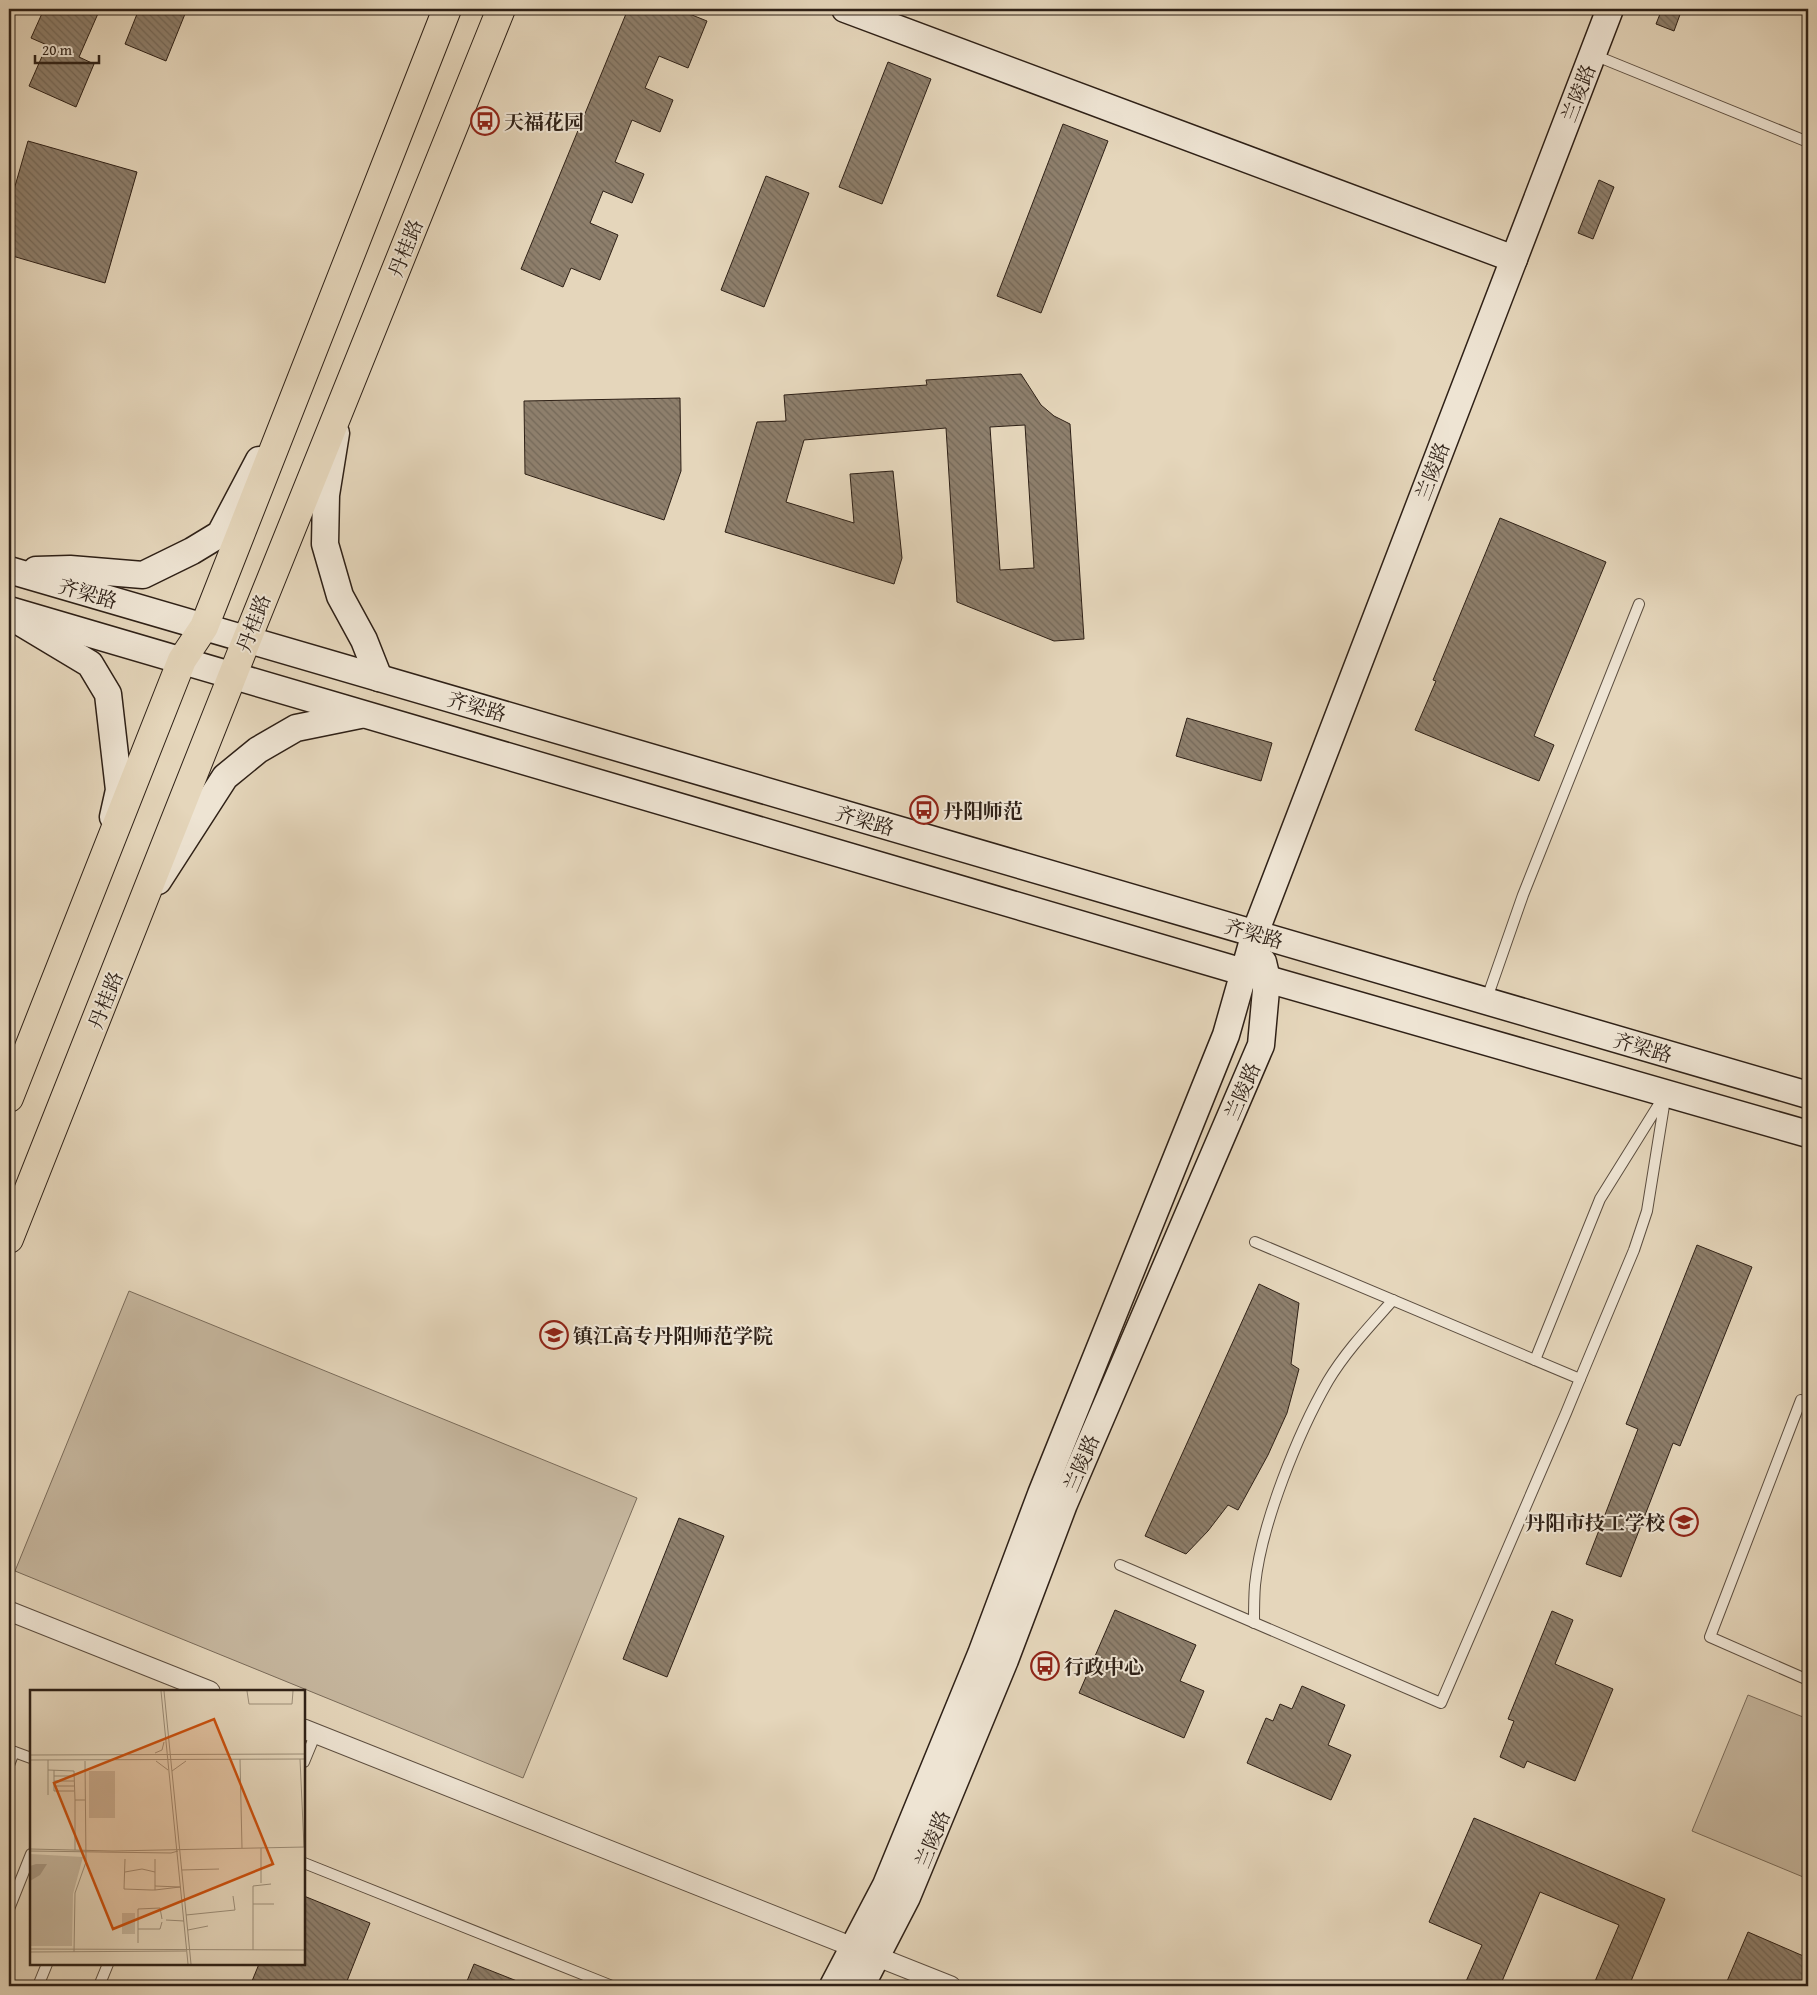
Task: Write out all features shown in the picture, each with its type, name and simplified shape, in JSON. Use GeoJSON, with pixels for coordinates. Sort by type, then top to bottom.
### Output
{"type":"FeatureCollection","features":[{"type":"Feature","properties":{"kind":"main road"},"geometry":{"type":"LineString","coordinates":[[9,1098],[182,660],[204,627],[447,9]]}},
{"type":"Feature","properties":{"kind":"main road","name":"丹桂路"},"geometry":{"type":"LineString","coordinates":[[9,1239],[145,900],[246,639],[501,9]]}},
{"type":"Feature","properties":{"kind":"main road"},"geometry":{"type":"LineString","coordinates":[[845,9],[1514,259]]}},
{"type":"Feature","properties":{"kind":"main road","name":"兰陵路"},"geometry":{"type":"LineString","coordinates":[[833,1986],[865,1952],[911,1888],[1005,1660],[1064,1504],[1261,1045],[1254,934],[1610,9]]}},
{"type":"Feature","properties":{"kind":"main road"},"geometry":{"type":"LineString","coordinates":[[11,570],[70,568],[143,575],[192,551],[220,534],[295,393]]}},
{"type":"Feature","properties":{"kind":"main road"},"geometry":{"type":"LineString","coordinates":[[340,407],[326,495],[326,544],[340,596],[364,640],[379,678]]}},
{"type":"Feature","properties":{"kind":"main road","name":"齐梁路"},"geometry":{"type":"LineString","coordinates":[[11,570],[1808,1096]]}},
{"type":"Feature","properties":{"kind":"main road","name":"齐梁路"},"geometry":{"type":"LineString","coordinates":[[9,610],[1256,975],[1808,1134]]}},
{"type":"Feature","properties":{"kind":"main road"},"geometry":{"type":"LineString","coordinates":[[9,614],[90,664],[108,694],[119,790],[102,863]]}},
{"type":"Feature","properties":{"kind":"main road"},"geometry":{"type":"LineString","coordinates":[[145,900],[224,778],[258,750],[296,728],[362,714]]}},
{"type":"Feature","properties":{"kind":"main road","name":"兰陵路"},"geometry":{"type":"LineString","coordinates":[[861,1986],[865,1952],[886,1885],[982,1654],[1041,1494],[1226,1035],[1256,975]]}},
{"type":"Feature","properties":{"kind":"street"},"geometry":{"type":"LineString","coordinates":[[9,1611],[207,1690]]}},
{"type":"Feature","properties":{"kind":"street"},"geometry":{"type":"LineString","coordinates":[[310,1731],[951,1986]]}},
{"type":"Feature","properties":{"kind":"lane"},"geometry":{"type":"LineString","coordinates":[[1593,55],[1808,142]]}},
{"type":"Feature","properties":{"kind":"lane"},"geometry":{"type":"LineString","coordinates":[[1486,1001],[1523,896],[1639,604]]}},
{"type":"Feature","properties":{"kind":"lane"},"geometry":{"type":"LineString","coordinates":[[1535,1360],[1600,1199],[1666,1093]]}},
{"type":"Feature","properties":{"kind":"lane"},"geometry":{"type":"LineString","coordinates":[[1120,1565],[1440,1703],[1634,1250],[1647,1211],[1666,1093]]}},
{"type":"Feature","properties":{"kind":"lane"},"geometry":{"type":"LineString","coordinates":[[1255,1242],[1580,1379]]}},
{"type":"Feature","properties":{"kind":"lane"},"geometry":{"type":"LineString","coordinates":[[1254,1623],[1255,1583],[1266,1532],[1281,1486],[1308,1422],[1329,1380],[1360,1336],[1393,1300]]}},
{"type":"Feature","properties":{"kind":"lane"},"geometry":{"type":"LineString","coordinates":[[1808,1402],[1801,1400],[1710,1637],[1808,1680]]}},
{"type":"Feature","properties":{"kind":"lane"},"geometry":{"type":"LineString","coordinates":[[305,1757],[310,1731]]}},
{"type":"Feature","properties":{"kind":"lane"},"geometry":{"type":"LineString","coordinates":[[9,1764],[11,1751],[30,1758]]}},
{"type":"Feature","properties":{"kind":"lane"},"geometry":{"type":"LineString","coordinates":[[9,1909],[30,1856]]}},
{"type":"Feature","properties":{"kind":"lane"},"geometry":{"type":"LineString","coordinates":[[305,1863],[612,1986]]}},
{"type":"Feature","properties":{"kind":"lane"},"geometry":{"type":"LineString","coordinates":[[38,1986],[48,1965]]}},
{"type":"Feature","properties":{"kind":"lane"},"geometry":{"type":"LineString","coordinates":[[99,1986],[108,1965]]}},
{"type":"Feature","properties":{"kind":"shaded area"},"geometry":{"type":"Polygon","coordinates":[[[129,1291],[637,1498],[523,1778],[15,1571],[129,1291]]]}},
{"type":"Feature","properties":{"kind":"shaded area"},"geometry":{"type":"Polygon","coordinates":[[[1748,1695],[1808,1719],[1808,1879],[1692,1831],[1748,1695]]]}},
{"type":"Feature","properties":{"kind":"building"},"geometry":{"type":"Polygon","coordinates":[[[44,9],[100,9],[79,57],[94,64],[76,107],[29,86],[47,45],[31,38],[44,9]]]}},
{"type":"Feature","properties":{"kind":"building"},"geometry":{"type":"Polygon","coordinates":[[[139,9],[187,9],[166,61],[125,44],[139,9]]]}},
{"type":"Feature","properties":{"kind":"building"},"geometry":{"type":"Polygon","coordinates":[[[628,9],[677,9],[707,21],[688,68],[659,56],[645,88],[673,100],[660,132],[632,120],[615,162],[644,174],[632,203],[603,191],[590,223],[618,235],[600,280],[571,268],[563,287],[521,269],[628,9]]]}},
{"type":"Feature","properties":{"kind":"building"},"geometry":{"type":"Polygon","coordinates":[[[1662,9],[1682,9],[1674,31],[1656,24],[1662,9]]]}},
{"type":"Feature","properties":{"kind":"building"},"geometry":{"type":"Polygon","coordinates":[[[888,62],[931,79],[882,204],[839,187],[888,62]]]}},
{"type":"Feature","properties":{"kind":"building"},"geometry":{"type":"Polygon","coordinates":[[[1063,124],[1108,141],[1041,313],[997,296],[1063,124]]]}},
{"type":"Feature","properties":{"kind":"building"},"geometry":{"type":"Polygon","coordinates":[[[28,141],[137,172],[105,283],[9,255],[9,207],[28,141]]]}},
{"type":"Feature","properties":{"kind":"building"},"geometry":{"type":"Polygon","coordinates":[[[766,176],[809,193],[764,307],[721,290],[766,176]]]}},
{"type":"Feature","properties":{"kind":"building"},"geometry":{"type":"Polygon","coordinates":[[[1599,180],[1614,187],[1593,239],[1578,233],[1599,180]]]}},
{"type":"Feature","properties":{"kind":"building"},"geometry":{"type":"Polygon","coordinates":[[[1021,374],[1041,405],[1054,416],[1070,424],[1084,639],[1054,641],[957,602],[946,428],[804,440],[786,502],[854,523],[850,474],[893,471],[902,558],[894,584],[725,532],[757,422],[786,421],[784,395],[927,385],[926,380],[1021,374]],[[1025,425],[990,427],[1000,570],[1034,568],[1025,425]]]}},
{"type":"Feature","properties":{"kind":"building"},"geometry":{"type":"Polygon","coordinates":[[[680,398],[681,471],[664,520],[525,474],[524,401],[680,398]]]}},
{"type":"Feature","properties":{"kind":"building"},"geometry":{"type":"Polygon","coordinates":[[[1500,518],[1606,562],[1534,736],[1554,745],[1539,781],[1415,730],[1436,681],[1433,680],[1500,518]]]}},
{"type":"Feature","properties":{"kind":"building"},"geometry":{"type":"Polygon","coordinates":[[[1187,718],[1272,743],[1261,781],[1176,756],[1187,718]]]}},
{"type":"Feature","properties":{"kind":"building"},"geometry":{"type":"Polygon","coordinates":[[[1697,1245],[1752,1267],[1680,1446],[1673,1443],[1621,1577],[1586,1564],[1638,1429],[1626,1424],[1697,1245]]]}},
{"type":"Feature","properties":{"kind":"building"},"geometry":{"type":"Polygon","coordinates":[[[1259,1284],[1299,1303],[1291,1364],[1299,1369],[1287,1413],[1268,1455],[1238,1510],[1228,1505],[1208,1531],[1186,1554],[1145,1536],[1259,1284]]]}},
{"type":"Feature","properties":{"kind":"building"},"geometry":{"type":"Polygon","coordinates":[[[679,1518],[724,1536],[667,1677],[623,1659],[679,1518]]]}},
{"type":"Feature","properties":{"kind":"building"},"geometry":{"type":"Polygon","coordinates":[[[1115,1610],[1196,1645],[1180,1681],[1204,1691],[1184,1738],[1079,1693],[1115,1610]]]}},
{"type":"Feature","properties":{"kind":"building"},"geometry":{"type":"Polygon","coordinates":[[[1552,1611],[1573,1620],[1555,1664],[1613,1689],[1575,1781],[1527,1761],[1524,1768],[1500,1757],[1514,1721],[1508,1719],[1552,1611]]]}},
{"type":"Feature","properties":{"kind":"building"},"geometry":{"type":"Polygon","coordinates":[[[1302,1686],[1345,1705],[1328,1745],[1351,1755],[1331,1800],[1247,1763],[1266,1718],[1273,1721],[1280,1704],[1292,1709],[1302,1686]]]}},
{"type":"Feature","properties":{"kind":"building"},"geometry":{"type":"Polygon","coordinates":[[[1474,1818],[1665,1899],[1629,1986],[1593,1986],[1619,1925],[1540,1892],[1500,1986],[1464,1986],[1482,1945],[1429,1922],[1474,1818]]]}},
{"type":"Feature","properties":{"kind":"building"},"geometry":{"type":"Polygon","coordinates":[[[305,1896],[370,1923],[345,1986],[250,1986],[259,1965],[305,1965],[305,1896]]]}},
{"type":"Feature","properties":{"kind":"building"},"geometry":{"type":"Polygon","coordinates":[[[1748,1932],[1808,1958],[1808,1986],[1725,1986],[1748,1932]]]}},
{"type":"Feature","properties":{"kind":"building"},"geometry":{"type":"Polygon","coordinates":[[[474,1964],[527,1985],[527,1986],[465,1986],[474,1964]]]}},
{"type":"Feature","properties":{"kind":"place","name":"天福花园"},"geometry":{"type":"Point","coordinates":[485,121]}},
{"type":"Feature","properties":{"kind":"place","name":"丹阳师范"},"geometry":{"type":"Point","coordinates":[924,810]}},
{"type":"Feature","properties":{"kind":"place","name":"镇江高专丹阳师范学院"},"geometry":{"type":"Point","coordinates":[554,1335]}},
{"type":"Feature","properties":{"kind":"place","name":"丹阳市技工学校"},"geometry":{"type":"Point","coordinates":[1684,1522]}},
{"type":"Feature","properties":{"kind":"place","name":"行政中心"},"geometry":{"type":"Point","coordinates":[1045,1666]}}]}
